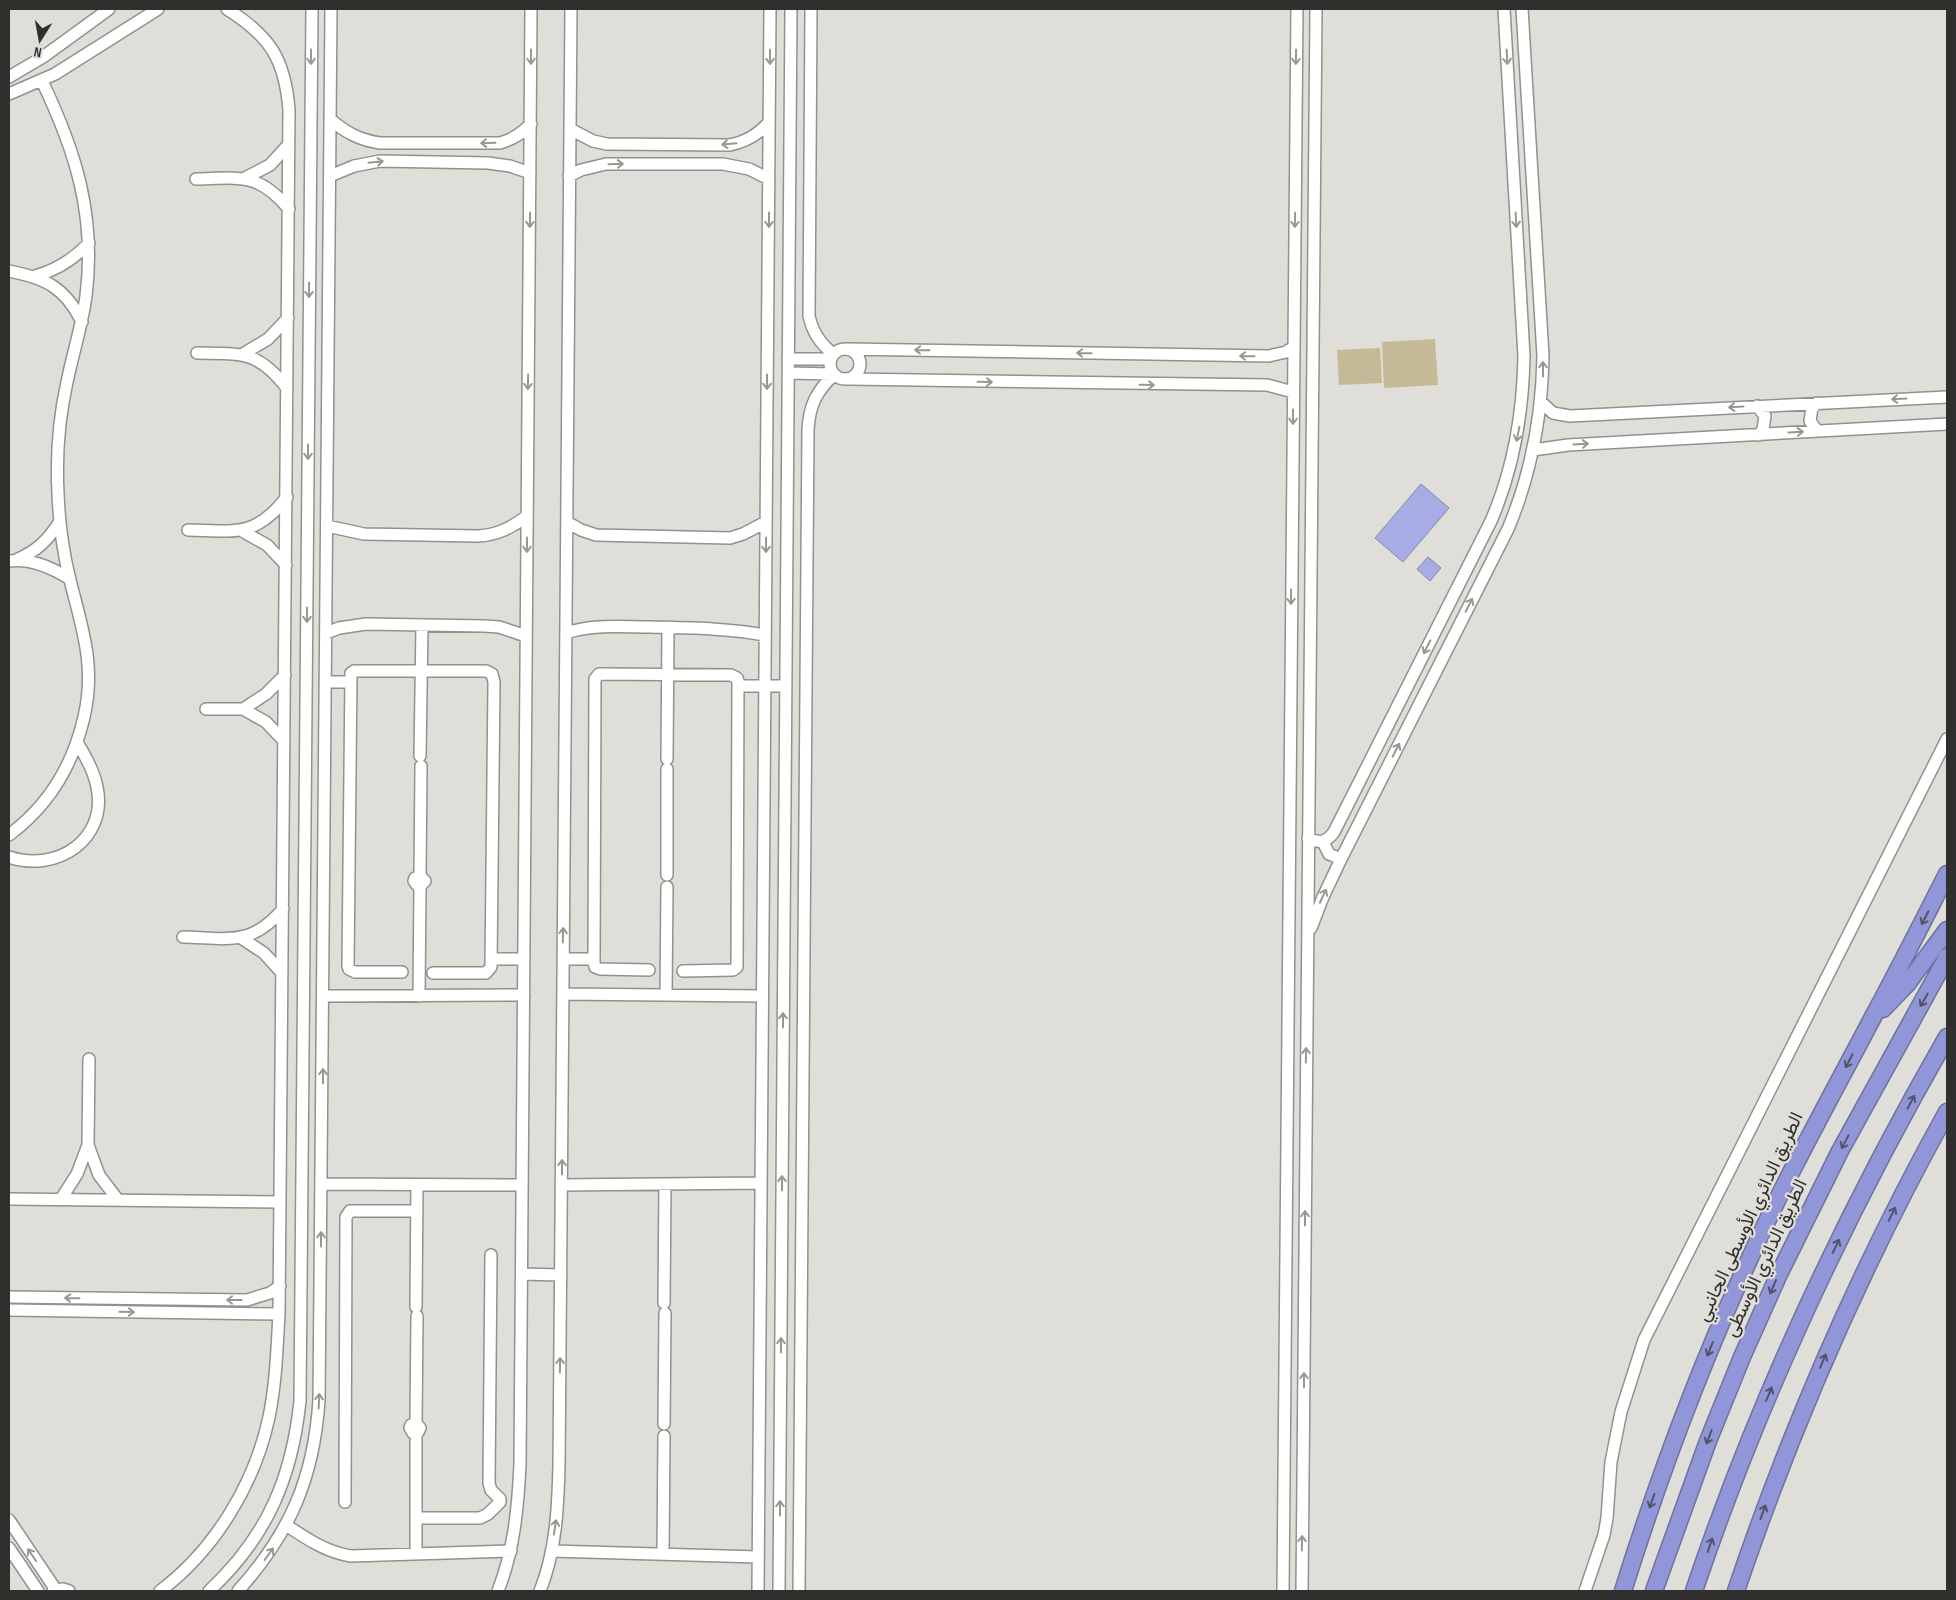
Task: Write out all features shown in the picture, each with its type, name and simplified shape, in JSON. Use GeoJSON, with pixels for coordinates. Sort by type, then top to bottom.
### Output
{"type":"FeatureCollection","features":[{"type":"Feature","properties":{"kind":"highway","name":"الطريق الدائري الأوسطى الجانبي"},"geometry":{"type":"LineString","coordinates":[[1623,1591],[1671,1448],[1729,1303],[1788,1178],[1874,1017],[1947,874]]}},
{"type":"Feature","properties":{"kind":"highway"},"geometry":{"type":"LineString","coordinates":[[1874,1017],[1907,984],[1947,930]]}},
{"type":"Feature","properties":{"kind":"highway","name":"الطريق الدائري الأوسطى"},"geometry":{"type":"LineString","coordinates":[[1654,1591],[1708,1441],[1742,1356],[1779,1274],[1840,1151],[1947,957]]}},
{"type":"Feature","properties":{"kind":"highway"},"geometry":{"type":"LineString","coordinates":[[1694,1591],[1745,1454],[1797,1330],[1855,1208],[1947,1037]]}},
{"type":"Feature","properties":{"kind":"highway"},"geometry":{"type":"LineString","coordinates":[[1736,1591],[1780,1466],[1831,1343],[1888,1223],[1947,1112]]}},
{"type":"Feature","properties":{"kind":"street"},"geometry":{"type":"LineString","coordinates":[[9,77],[24,69],[109,9]]}},
{"type":"Feature","properties":{"kind":"street"},"geometry":{"type":"LineString","coordinates":[[9,94],[38,83],[158,9]]}},
{"type":"Feature","properties":{"kind":"street"},"geometry":{"type":"LineString","coordinates":[[160,1591],[196,1558],[221,1526],[242,1492],[257,1456],[268,1417],[274,1378],[279,1314],[289,210],[287,88],[281,67],[271,47],[258,30],[227,9]]}},
{"type":"Feature","properties":{"kind":"street"},"geometry":{"type":"LineString","coordinates":[[209,1591],[244,1553],[260,1530],[280,1493],[293,1451],[300,1401],[312,9]]}},
{"type":"Feature","properties":{"kind":"street"},"geometry":{"type":"LineString","coordinates":[[238,1591],[272,1549],[286,1525],[306,1479],[317,1433],[322,1184],[331,9]]}},
{"type":"Feature","properties":{"kind":"street"},"geometry":{"type":"LineString","coordinates":[[498,1591],[511,1551],[518,1509],[520,1464],[531,9]]}},
{"type":"Feature","properties":{"kind":"street"},"geometry":{"type":"LineString","coordinates":[[540,1591],[552,1551],[558,1511],[571,9]]}},
{"type":"Feature","properties":{"kind":"street"},"geometry":{"type":"LineString","coordinates":[[758,1591],[770,9]]}},
{"type":"Feature","properties":{"kind":"street"},"geometry":{"type":"LineString","coordinates":[[779,1591],[791,9]]}},
{"type":"Feature","properties":{"kind":"street"},"geometry":{"type":"LineString","coordinates":[[811,9],[809,316],[816,338],[832,357]]}},
{"type":"Feature","properties":{"kind":"street"},"geometry":{"type":"LineString","coordinates":[[1308,838],[1315,842],[1323,842],[1330,839],[1334,832],[1491,521],[1504,488],[1515,447],[1522,400],[1524,356],[1504,9]]}},
{"type":"Feature","properties":{"kind":"street"},"geometry":{"type":"LineString","coordinates":[[1307,942],[1316,911],[1341,859],[1508,529],[1521,495],[1533,450],[1541,402],[1542,342],[1522,9]]}},
{"type":"Feature","properties":{"kind":"street"},"geometry":{"type":"LineString","coordinates":[[1283,1591],[1297,13],[1315,14],[1302,1591]]}},
{"type":"Feature","properties":{"kind":"street"},"geometry":{"type":"LineString","coordinates":[[9,835],[32,816],[51,794],[66,769],[85,716],[89,689],[89,662],[85,635],[70,579],[60,521],[58,455],[60,422],[67,382],[82,322],[86,296],[88,243],[85,206],[76,161],[67,134],[38,83],[24,69]]}},
{"type":"Feature","properties":{"kind":"street"},"geometry":{"type":"LineString","coordinates":[[330,119],[341,129],[353,136],[366,141],[380,143],[500,143],[522,133],[530,124]]}},
{"type":"Feature","properties":{"kind":"street"},"geometry":{"type":"LineString","coordinates":[[570,129],[593,142],[607,144],[729,145],[741,143],[752,138],[769,122]]}},
{"type":"Feature","properties":{"kind":"street"},"geometry":{"type":"LineString","coordinates":[[196,179],[245,178],[270,165],[289,144]]}},
{"type":"Feature","properties":{"kind":"street"},"geometry":{"type":"LineString","coordinates":[[330,176],[354,166],[380,161],[488,163],[510,166],[530,173]]}},
{"type":"Feature","properties":{"kind":"street"},"geometry":{"type":"LineString","coordinates":[[570,176],[581,170],[606,164],[723,164],[750,169],[769,179]]}},
{"type":"Feature","properties":{"kind":"street"},"geometry":{"type":"LineString","coordinates":[[245,178],[270,190],[289,210]]}},
{"type":"Feature","properties":{"kind":"street"},"geometry":{"type":"LineString","coordinates":[[310,214],[318,221],[322,221],[330,214]]}},
{"type":"Feature","properties":{"kind":"street"},"geometry":{"type":"LineString","coordinates":[[35,276],[65,265],[78,255],[88,243]]}},
{"type":"Feature","properties":{"kind":"street"},"geometry":{"type":"LineString","coordinates":[[310,258],[317,252],[322,252],[329,258]]}},
{"type":"Feature","properties":{"kind":"street"},"geometry":{"type":"LineString","coordinates":[[9,271],[35,276],[50,283],[64,294],[82,322]]}},
{"type":"Feature","properties":{"kind":"street"},"geometry":{"type":"LineString","coordinates":[[243,354],[268,339],[288,318]]}},
{"type":"Feature","properties":{"kind":"street"},"geometry":{"type":"LineString","coordinates":[[1293,392],[1267,385],[849,379],[838,378],[830,369],[832,357],[837,351],[847,349],[1269,356],[1278,355],[1294,347]]}},
{"type":"Feature","properties":{"kind":"street"},"geometry":{"type":"LineString","coordinates":[[847,349],[856,354],[860,363],[857,373],[849,379]]}},
{"type":"Feature","properties":{"kind":"street"},"geometry":{"type":"LineString","coordinates":[[197,353],[243,354],[268,367],[287,388]]}},
{"type":"Feature","properties":{"kind":"street"},"geometry":{"type":"LineString","coordinates":[[788,359],[832,357]]}},
{"type":"Feature","properties":{"kind":"street"},"geometry":{"type":"LineString","coordinates":[[788,373],[834,375]]}},
{"type":"Feature","properties":{"kind":"street"},"geometry":{"type":"LineString","coordinates":[[799,1591],[808,430],[811,405],[816,394],[824,383],[834,375]]}},
{"type":"Feature","properties":{"kind":"street"},"geometry":{"type":"LineString","coordinates":[[1541,402],[1553,414],[1562,416],[1947,397]]}},
{"type":"Feature","properties":{"kind":"street"},"geometry":{"type":"LineString","coordinates":[[1817,403],[1812,408],[1810,421],[1818,431]]}},
{"type":"Feature","properties":{"kind":"street"},"geometry":{"type":"LineString","coordinates":[[1757,406],[1765,416],[1765,423],[1759,434]]}},
{"type":"Feature","properties":{"kind":"street"},"geometry":{"type":"LineString","coordinates":[[1533,450],[1562,445],[1947,424]]}},
{"type":"Feature","properties":{"kind":"street"},"geometry":{"type":"LineString","coordinates":[[188,530],[242,531],[255,526],[267,518],[286,497]]}},
{"type":"Feature","properties":{"kind":"street"},"geometry":{"type":"LineString","coordinates":[[327,526],[364,534],[478,536],[492,535],[504,531],[527,516]]}},
{"type":"Feature","properties":{"kind":"street"},"geometry":{"type":"LineString","coordinates":[[13,561],[30,554],[42,545],[60,521]]}},
{"type":"Feature","properties":{"kind":"street"},"geometry":{"type":"LineString","coordinates":[[567,522],[580,530],[596,535],[716,538],[743,534],[766,522]]}},
{"type":"Feature","properties":{"kind":"street"},"geometry":{"type":"LineString","coordinates":[[242,531],[267,545],[286,566]]}},
{"type":"Feature","properties":{"kind":"street"},"geometry":{"type":"LineString","coordinates":[[13,561],[45,565],[70,579]]}},
{"type":"Feature","properties":{"kind":"street"},"geometry":{"type":"LineString","coordinates":[[1292,562],[1310,562]]}},
{"type":"Feature","properties":{"kind":"street"},"geometry":{"type":"LineString","coordinates":[[326,632],[352,625],[422,625],[491,627],[513,631],[526,636]]}},
{"type":"Feature","properties":{"kind":"street"},"geometry":{"type":"LineString","coordinates":[[419,996],[422,625]]}},
{"type":"Feature","properties":{"kind":"street"},"geometry":{"type":"LineString","coordinates":[[566,633],[589,627],[727,630],[765,635]]}},
{"type":"Feature","properties":{"kind":"street"},"geometry":{"type":"LineString","coordinates":[[666,995],[667,887],[663,886],[660,881],[666,875],[668,628]]}},
{"type":"Feature","properties":{"kind":"street"},"geometry":{"type":"LineString","coordinates":[[402,972],[355,972],[349,970],[348,966],[351,674],[354,671],[486,671],[494,677],[490,970],[486,973],[433,972]]}},
{"type":"Feature","properties":{"kind":"street"},"geometry":{"type":"LineString","coordinates":[[649,970],[597,969],[595,967],[596,677],[599,674],[731,675],[737,678],[737,967],[733,970],[683,971]]}},
{"type":"Feature","properties":{"kind":"street"},"geometry":{"type":"LineString","coordinates":[[243,709],[266,694],[285,675]]}},
{"type":"Feature","properties":{"kind":"street"},"geometry":{"type":"LineString","coordinates":[[326,682],[350,682]]}},
{"type":"Feature","properties":{"kind":"street"},"geometry":{"type":"LineString","coordinates":[[738,686],[785,686]]}},
{"type":"Feature","properties":{"kind":"street"},"geometry":{"type":"LineString","coordinates":[[206,708],[243,709],[266,722],[284,741]]}},
{"type":"Feature","properties":{"kind":"street"},"geometry":{"type":"LineString","coordinates":[[1585,1591],[1605,1527],[1611,1462],[1620,1412],[1644,1340],[1947,739]]}},
{"type":"Feature","properties":{"kind":"street"},"geometry":{"type":"LineString","coordinates":[[9,857],[35,862],[53,860],[70,852],[84,840],[93,824],[98,806],[98,788],[92,770],[77,742]]}},
{"type":"Feature","properties":{"kind":"street"},"geometry":{"type":"LineString","coordinates":[[1323,842],[1328,854],[1341,859]]}},
{"type":"Feature","properties":{"kind":"street"},"geometry":{"type":"LineString","coordinates":[[183,937],[241,938],[265,927],[283,908]]}},
{"type":"Feature","properties":{"kind":"street"},"geometry":{"type":"LineString","coordinates":[[241,938],[264,953],[282,973]]}},
{"type":"Feature","properties":{"kind":"street"},"geometry":{"type":"LineString","coordinates":[[491,959],[524,959]]}},
{"type":"Feature","properties":{"kind":"street"},"geometry":{"type":"LineString","coordinates":[[563,959],[594,959]]}},
{"type":"Feature","properties":{"kind":"street"},"geometry":{"type":"LineString","coordinates":[[563,994],[762,996]]}},
{"type":"Feature","properties":{"kind":"street"},"geometry":{"type":"LineString","coordinates":[[323,996],[524,995]]}},
{"type":"Feature","properties":{"kind":"street"},"geometry":{"type":"LineString","coordinates":[[61,1199],[77,1174],[88,1145],[89,1059]]}},
{"type":"Feature","properties":{"kind":"street"},"geometry":{"type":"LineString","coordinates":[[761,1098],[782,1098]]}},
{"type":"Feature","properties":{"kind":"street"},"geometry":{"type":"LineString","coordinates":[[1287,1126],[1306,1126]]}},
{"type":"Feature","properties":{"kind":"street"},"geometry":{"type":"LineString","coordinates":[[88,1145],[99,1175],[118,1200]]}},
{"type":"Feature","properties":{"kind":"street"},"geometry":{"type":"LineString","coordinates":[[561,1185],[761,1183]]}},
{"type":"Feature","properties":{"kind":"street"},"geometry":{"type":"LineString","coordinates":[[322,1184],[522,1185]]}},
{"type":"Feature","properties":{"kind":"street"},"geometry":{"type":"LineString","coordinates":[[663,1554],[665,1184]]}},
{"type":"Feature","properties":{"kind":"street"},"geometry":{"type":"LineString","coordinates":[[416,1553],[417,1185]]}},
{"type":"Feature","properties":{"kind":"street"},"geometry":{"type":"LineString","coordinates":[[9,1199],[280,1202]]}},
{"type":"Feature","properties":{"kind":"street"},"geometry":{"type":"LineString","coordinates":[[345,1502],[346,1217],[350,1211],[417,1211]]}},
{"type":"Feature","properties":{"kind":"street"},"geometry":{"type":"LineString","coordinates":[[416,1518],[480,1518],[488,1514],[500,1502],[500,1499],[490,1490],[489,1483],[491,1255]]}},
{"type":"Feature","properties":{"kind":"street"},"geometry":{"type":"LineString","coordinates":[[522,1274],[561,1275]]}},
{"type":"Feature","properties":{"kind":"street"},"geometry":{"type":"LineString","coordinates":[[9,1297],[247,1300],[270,1293],[280,1286]]}},
{"type":"Feature","properties":{"kind":"street"},"geometry":{"type":"LineString","coordinates":[[9,1310],[279,1314]]}},
{"type":"Feature","properties":{"kind":"street"},"geometry":{"type":"LineString","coordinates":[[301,1342],[320,1342]]}},
{"type":"Feature","properties":{"kind":"street"},"geometry":{"type":"LineString","coordinates":[[9,1520],[55,1590],[63,1589],[69,1591]]}},
{"type":"Feature","properties":{"kind":"street"},"geometry":{"type":"LineString","coordinates":[[286,1525],[318,1545],[340,1554],[362,1556],[511,1551]]}},
{"type":"Feature","properties":{"kind":"street"},"geometry":{"type":"LineString","coordinates":[[758,1542],[780,1542]]}},
{"type":"Feature","properties":{"kind":"street"},"geometry":{"type":"LineString","coordinates":[[9,1548],[38,1591]]}},
{"type":"Feature","properties":{"kind":"street"},"geometry":{"type":"LineString","coordinates":[[552,1551],[758,1557]]}},
{"type":"Feature","properties":{"kind":"shaded area"},"geometry":{"type":"Polygon","coordinates":[[[1435,339],[1438,385],[1384,388],[1382,342],[1435,339]]]}},
{"type":"Feature","properties":{"kind":"shaded area"},"geometry":{"type":"Polygon","coordinates":[[[1380,348],[1382,383],[1339,385],[1337,350],[1380,348]]]}},
{"type":"Feature","properties":{"kind":"water"},"geometry":{"type":"Polygon","coordinates":[[[1421,484],[1449,508],[1403,562],[1375,538],[1421,484]]]}},
{"type":"Feature","properties":{"kind":"water"},"geometry":{"type":"Polygon","coordinates":[[[1428,557],[1441,568],[1430,581],[1417,569],[1428,557]]]}}]}
